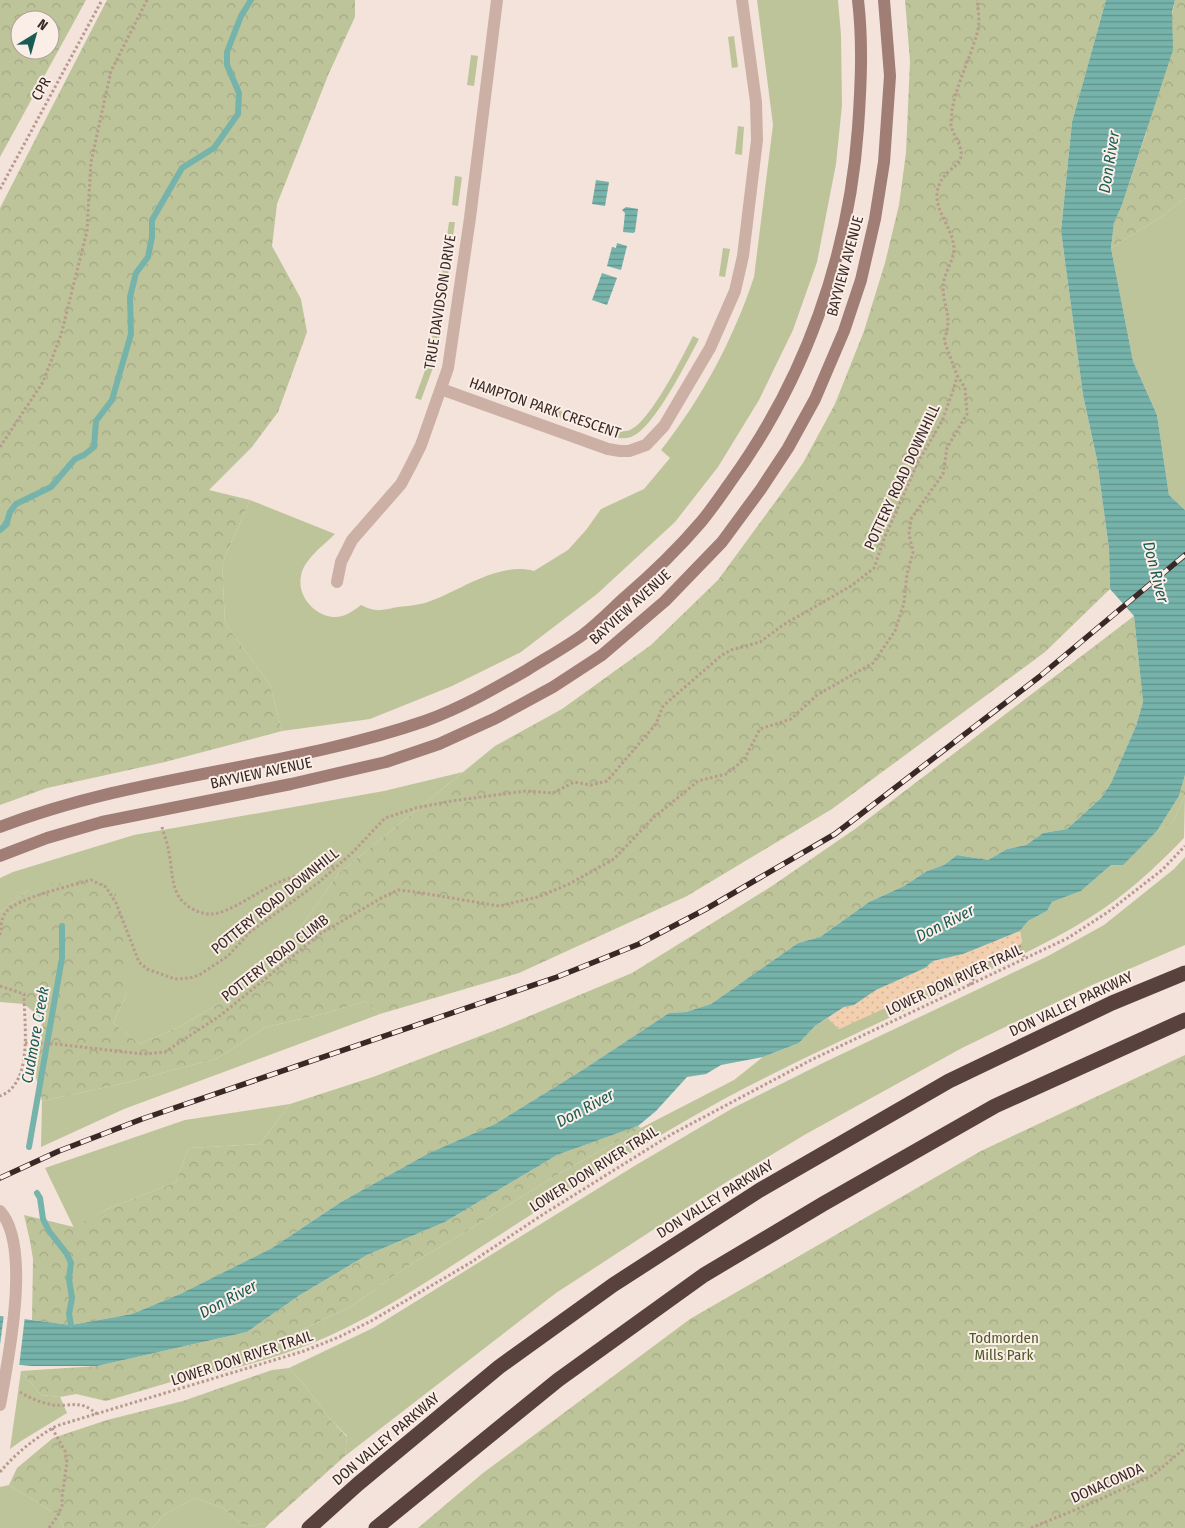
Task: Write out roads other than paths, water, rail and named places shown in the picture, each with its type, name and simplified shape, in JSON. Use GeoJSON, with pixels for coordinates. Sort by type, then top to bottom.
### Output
{"type":"FeatureCollection","features":[{"type":"Feature","properties":{"kind":"highway","name":"DON VALLEY PARKWAY"},"geometry":{"type":"LineString","coordinates":[[309,1528],[358,1484],[499,1367],[613,1285],[760,1190],[949,1081],[1112,1002],[1185,973]]}},
{"type":"Feature","properties":{"kind":"highway"},"geometry":{"type":"LineString","coordinates":[[376,1528],[558,1380],[704,1275],[823,1204],[995,1106],[1185,1020]]}},
{"type":"Feature","properties":{"kind":"main road","name":"BAYVIEW AVENUE"},"geometry":{"type":"LineString","coordinates":[[0,827],[40,811],[92,797],[376,737],[429,720],[486,694],[584,634],[647,578],[702,521],[764,433],[792,382],[816,322],[834,270],[846,216],[856,152],[862,75],[858,0]]}},
{"type":"Feature","properties":{"kind":"main road","name":"BAYVIEW AVENUE"},"geometry":{"type":"LineString","coordinates":[[0,856],[47,838],[102,822],[291,784],[386,762],[439,744],[496,718],[553,686],[602,655],[666,601],[722,542],[788,448],[815,399],[844,331],[861,280],[875,220],[884,162],[890,76],[884,0]]}},
{"type":"Feature","properties":{"kind":"street","name":"TRUE DAVIDSON DRIVE"},"geometry":{"type":"LineString","coordinates":[[336,582],[341,562],[352,540],[400,484],[410,468],[421,445],[448,368],[467,239],[496,0]]}},
{"type":"Feature","properties":{"kind":"street","name":"HAMPTON PARK CRESCENT"},"geometry":{"type":"LineString","coordinates":[[441,389],[620,452],[646,445],[664,426],[717,335],[734,291],[743,256],[757,132],[756,102],[742,0]]}},
{"type":"Feature","properties":{"kind":"street"},"geometry":{"type":"LineString","coordinates":[[0,1211],[9,1223],[17,1282],[7,1368],[0,1405]]}},
{"type":"Feature","properties":{"kind":"water","name":"Don River"},"geometry":{"type":"Polygon","coordinates":[[[1106,0],[1175,0],[1172,12],[1173,50],[1122,205],[1114,223],[1111,248],[1133,361],[1157,415],[1169,495],[1185,510],[1185,775],[1179,796],[1157,831],[1123,865],[1111,865],[1081,891],[1052,902],[1047,911],[1028,921],[1020,931],[963,954],[933,961],[925,968],[876,990],[854,1005],[844,1007],[815,1026],[799,1043],[763,1057],[721,1065],[706,1074],[687,1077],[656,1111],[638,1126],[557,1155],[445,1222],[367,1255],[300,1295],[247,1332],[97,1366],[32,1366],[0,1363],[0,1316],[71,1325],[132,1314],[180,1294],[272,1248],[341,1202],[429,1153],[495,1124],[669,1013],[686,1012],[711,1004],[798,943],[820,937],[869,902],[904,886],[927,871],[944,865],[957,855],[988,860],[1007,849],[1026,845],[1043,833],[1067,829],[1101,798],[1111,783],[1136,726],[1143,702],[1134,616],[1110,589],[1109,549],[1097,460],[1083,395],[1061,231],[1072,122],[1106,0]]]}},
{"type":"Feature","properties":{"kind":"water"},"geometry":{"type":"Polygon","coordinates":[[[596,180],[609,182],[605,206],[592,204],[596,180]]]}},
{"type":"Feature","properties":{"kind":"water"},"geometry":{"type":"Polygon","coordinates":[[[626,207],[638,209],[635,232],[633,233],[623,232],[625,213],[622,210],[626,207]]]}},
{"type":"Feature","properties":{"kind":"water"},"geometry":{"type":"Polygon","coordinates":[[[617,243],[627,246],[621,270],[607,266],[612,247],[616,248],[617,243]]]}},
{"type":"Feature","properties":{"kind":"water"},"geometry":{"type":"Polygon","coordinates":[[[602,273],[617,278],[607,305],[592,300],[602,273]]]}},
{"type":"Feature","properties":{"kind":"waterway","name":"Cudmore Creek"},"geometry":{"type":"LineString","coordinates":[[0,530],[6,525],[10,512],[16,504],[51,487],[75,459],[94,447],[96,421],[112,400],[131,334],[130,297],[136,273],[148,257],[152,237],[152,220],[182,168],[214,148],[238,114],[239,93],[227,65],[227,52],[241,16],[251,0]]}},
{"type":"Feature","properties":{"kind":"waterway","name":"Cudmore Creek"},"geometry":{"type":"LineString","coordinates":[[29,1147],[62,958],[62,926]]}},
{"type":"Feature","properties":{"kind":"waterway","name":"Cudmore Creek"},"geometry":{"type":"LineString","coordinates":[[37,1193],[40,1198],[43,1219],[71,1263],[69,1279],[72,1298],[69,1314],[71,1325]]}},
{"type":"Feature","properties":{"kind":"railway"},"geometry":{"type":"LineString","coordinates":[[0,1178],[59,1151],[142,1119],[557,977],[639,944],[706,909],[835,834],[1039,677],[1185,555]]}},
{"type":"Feature","properties":{"kind":"park label","name":"Todmorden Mills Park"},"geometry":{"type":"Point","coordinates":[1004,1346]}}]}
